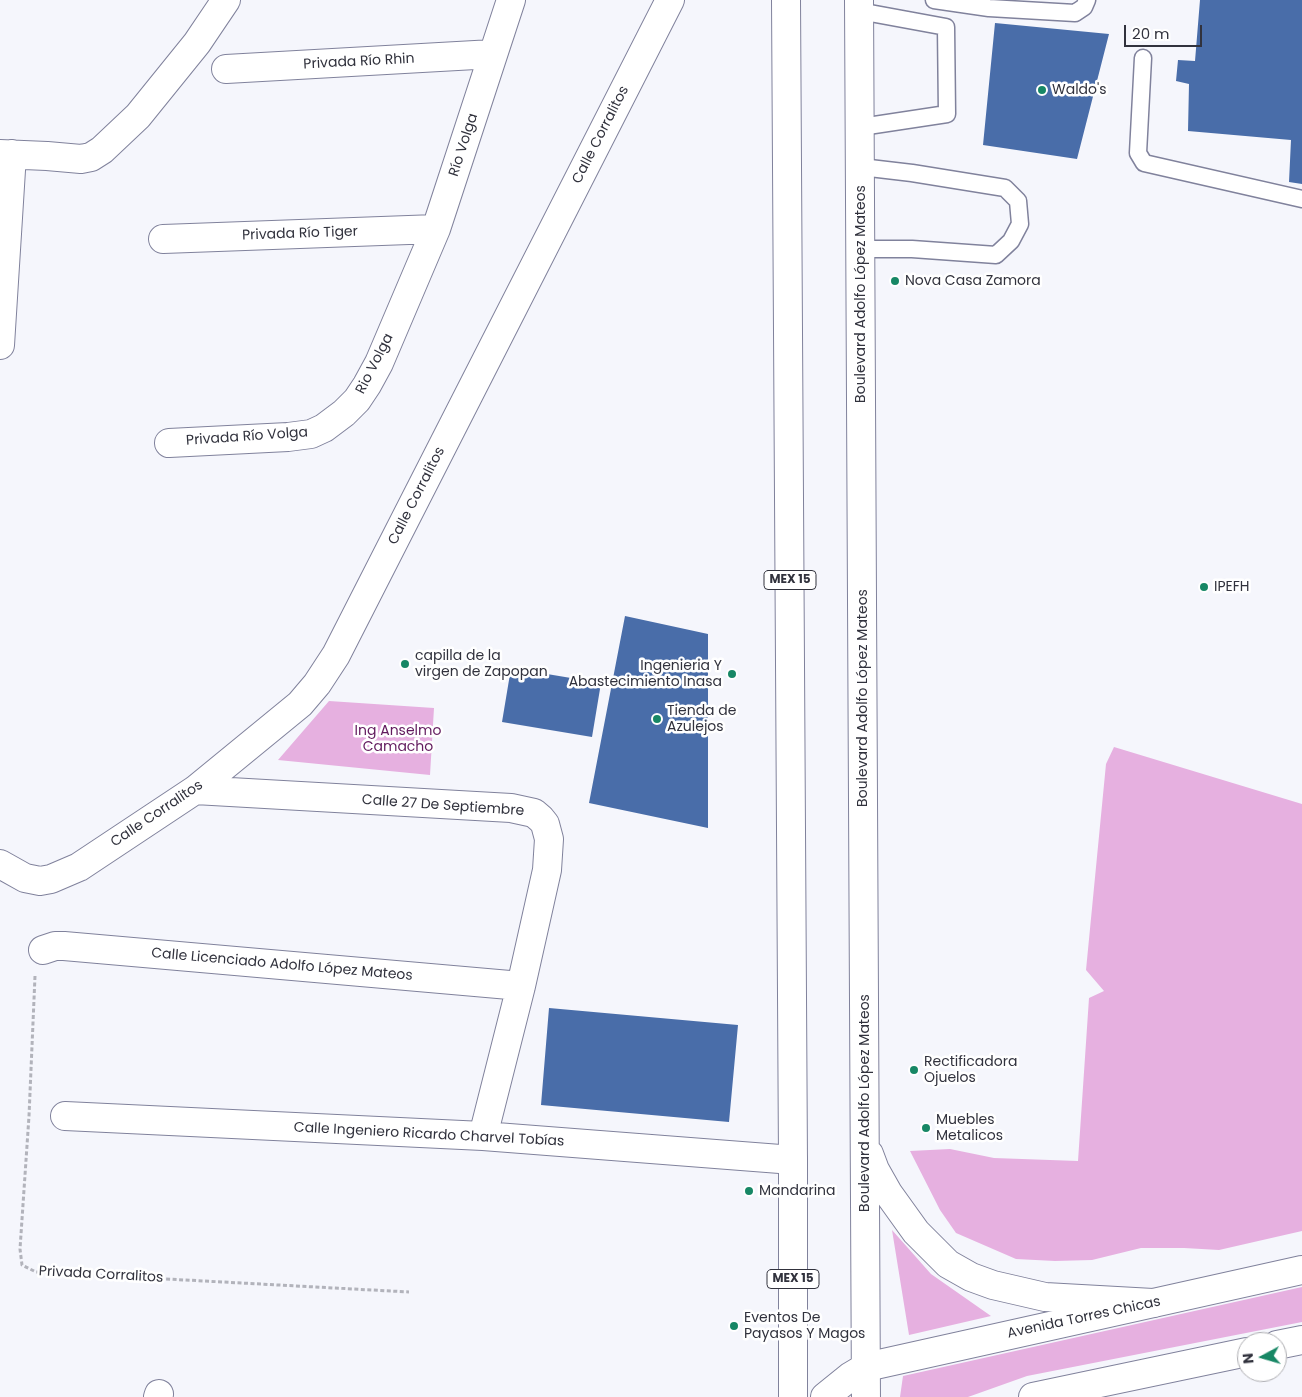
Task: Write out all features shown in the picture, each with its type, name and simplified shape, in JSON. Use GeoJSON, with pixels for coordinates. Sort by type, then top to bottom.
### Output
{"type":"FeatureCollection","features":[{"type":"Feature","properties":{"kind":"street"},"geometry":{"type":"LineString","coordinates":[[0,345],[6,154],[82,160],[91,157],[113,140],[138,116],[197,43],[226,0]]}},
{"type":"Feature","properties":{"kind":"street","name":"Río Volga"},"geometry":{"type":"LineString","coordinates":[[411,288],[436,229],[511,0]]}},
{"type":"Feature","properties":{"kind":"street","name":"Calle Corralitos"},"geometry":{"type":"LineString","coordinates":[[0,864],[25,878],[40,881],[51,879],[80,867],[195,790],[300,704],[317,684],[336,655],[670,0]]}},
{"type":"Feature","properties":{"kind":"street","name":"MEX 15"},"geometry":{"type":"LineString","coordinates":[[786,0],[793,1397]]}},
{"type":"Feature","properties":{"kind":"street","name":"Boulevard Adolfo López Mateos"},"geometry":{"type":"LineString","coordinates":[[859,5],[866,1397]]}},
{"type":"Feature","properties":{"kind":"street","name":"Privada Río Rhin"},"geometry":{"type":"LineString","coordinates":[[226,69],[493,54]]}},
{"type":"Feature","properties":{"kind":"street","name":"Privada Río Tiger"},"geometry":{"type":"LineString","coordinates":[[163,239],[436,229]]}},
{"type":"Feature","properties":{"kind":"street","name":"Rio Volga"},"geometry":{"type":"LineString","coordinates":[[324,428],[344,413],[357,400],[367,385],[379,363],[411,288]]}},
{"type":"Feature","properties":{"kind":"street","name":"Privada Río Volga"},"geometry":{"type":"LineString","coordinates":[[168,443],[294,436],[311,434],[324,428]]}},
{"type":"Feature","properties":{"kind":"street","name":"Calle 27 De Septiembre"},"geometry":{"type":"LineString","coordinates":[[195,790],[511,808],[534,813],[541,819],[545,824],[549,839],[547,870],[521,986],[483,1136]]}},
{"type":"Feature","properties":{"kind":"street","name":"Calle Licenciado Adolfo López Mateos"},"geometry":{"type":"LineString","coordinates":[[43,950],[55,946],[64,946],[521,986]]}},
{"type":"Feature","properties":{"kind":"street","name":"Calle Ingeniero Ricardo Charvel Tobías"},"geometry":{"type":"LineString","coordinates":[[65,1116],[483,1136],[793,1160]]}},
{"type":"Feature","properties":{"kind":"street"},"geometry":{"type":"LineString","coordinates":[[865,1146],[875,1170],[888,1193],[916,1232],[948,1264],[971,1277],[1045,1297],[1153,1303]]}},
{"type":"Feature","properties":{"kind":"street","name":"Avenida Torres Chicas"},"geometry":{"type":"LineString","coordinates":[[866,1367],[1302,1270]]}},
{"type":"Feature","properties":{"kind":"street"},"geometry":{"type":"LineString","coordinates":[[1287,1344],[1302,1340]]}},
{"type":"Feature","properties":{"kind":"street"},"geometry":{"type":"LineString","coordinates":[[1033,1397],[1237,1354]]}},
{"type":"Feature","properties":{"kind":"street"},"geometry":{"type":"LineString","coordinates":[[825,1397],[851,1376],[866,1367]]}},
{"type":"Feature","properties":{"kind":"lane"},"geometry":{"type":"LineString","coordinates":[[934,0],[989,8],[1075,14],[1084,7],[1087,0]]}},
{"type":"Feature","properties":{"kind":"lane"},"geometry":{"type":"LineString","coordinates":[[859,5],[946,27],[947,114],[861,127]]}},
{"type":"Feature","properties":{"kind":"lane"},"geometry":{"type":"LineString","coordinates":[[1143,58],[1138,154],[1144,163],[1302,200]]}},
{"type":"Feature","properties":{"kind":"lane"},"geometry":{"type":"LineString","coordinates":[[860,167],[1006,188],[1018,202],[1020,224],[1011,241],[996,255],[912,249],[861,248]]}},
{"type":"Feature","properties":{"kind":"path","name":"Privada Corralitos"},"geometry":{"type":"LineString","coordinates":[[43,950],[36,968],[20,1249],[22,1265],[36,1272],[409,1292]]}},
{"type":"Feature","properties":{"kind":"green space","name":"Ing Anselmo Camacho"},"geometry":{"type":"Polygon","coordinates":[[[329,701],[434,708],[430,775],[278,760],[329,701]]]}},
{"type":"Feature","properties":{"kind":"green space"},"geometry":{"type":"Polygon","coordinates":[[[1114,747],[1302,804],[1302,1231],[1219,1250],[1141,1248],[1092,1260],[1016,1259],[956,1233],[940,1210],[910,1151],[950,1149],[994,1158],[1078,1161],[1089,998],[1104,991],[1086,970],[1106,764],[1114,747]]]}},
{"type":"Feature","properties":{"kind":"green space"},"geometry":{"type":"Polygon","coordinates":[[[892,1230],[931,1274],[991,1316],[909,1335],[892,1230]]]}},
{"type":"Feature","properties":{"kind":"green space"},"geometry":{"type":"Polygon","coordinates":[[[1302,1287],[1302,1322],[1251,1332],[1237,1332],[1237,1335],[1027,1376],[968,1397],[900,1397],[903,1376],[1302,1287]]]}},
{"type":"Feature","properties":{"kind":"building"},"geometry":{"type":"Polygon","coordinates":[[[1200,0],[1302,0],[1302,184],[1289,182],[1291,140],[1188,131],[1189,84],[1176,81],[1178,60],[1195,61],[1200,0]]]}},
{"type":"Feature","properties":{"kind":"building","name":"Waldo's"},"geometry":{"type":"Polygon","coordinates":[[[995,23],[1109,34],[1077,159],[983,145],[995,23]]]}},
{"type":"Feature","properties":{"kind":"building","name":"Tienda de Azulejos"},"geometry":{"type":"Polygon","coordinates":[[[625,616],[708,634],[708,828],[589,803],[625,616]]]}},
{"type":"Feature","properties":{"kind":"building"},"geometry":{"type":"Polygon","coordinates":[[[511,668],[601,683],[592,737],[502,722],[511,668]]]}},
{"type":"Feature","properties":{"kind":"building"},"geometry":{"type":"Polygon","coordinates":[[[549,1008],[738,1025],[729,1122],[541,1105],[549,1008]]]}},
{"type":"Feature","properties":{"kind":"place","name":"Waldo's"},"geometry":{"type":"Point","coordinates":[1042,90]}},
{"type":"Feature","properties":{"kind":"place","name":"Nova Casa Zamora"},"geometry":{"type":"Point","coordinates":[895,281]}},
{"type":"Feature","properties":{"kind":"place","name":"IPEFH"},"geometry":{"type":"Point","coordinates":[1204,587]}},
{"type":"Feature","properties":{"kind":"place","name":"capilla de la virgen de Zapopan"},"geometry":{"type":"Point","coordinates":[405,664]}},
{"type":"Feature","properties":{"kind":"place","name":"Ingenieria Y Abastecimiento Inasa"},"geometry":{"type":"Point","coordinates":[732,674]}},
{"type":"Feature","properties":{"kind":"place","name":"Tienda de Azulejos"},"geometry":{"type":"Point","coordinates":[657,719]}},
{"type":"Feature","properties":{"kind":"place","name":"Rectificadora Ojuelos"},"geometry":{"type":"Point","coordinates":[914,1070]}},
{"type":"Feature","properties":{"kind":"place","name":"Muebles Metalicos"},"geometry":{"type":"Point","coordinates":[926,1128]}},
{"type":"Feature","properties":{"kind":"place","name":"Mandarina"},"geometry":{"type":"Point","coordinates":[749,1191]}},
{"type":"Feature","properties":{"kind":"place","name":"Eventos De Payasos Y Magos"},"geometry":{"type":"Point","coordinates":[734,1326]}}]}
